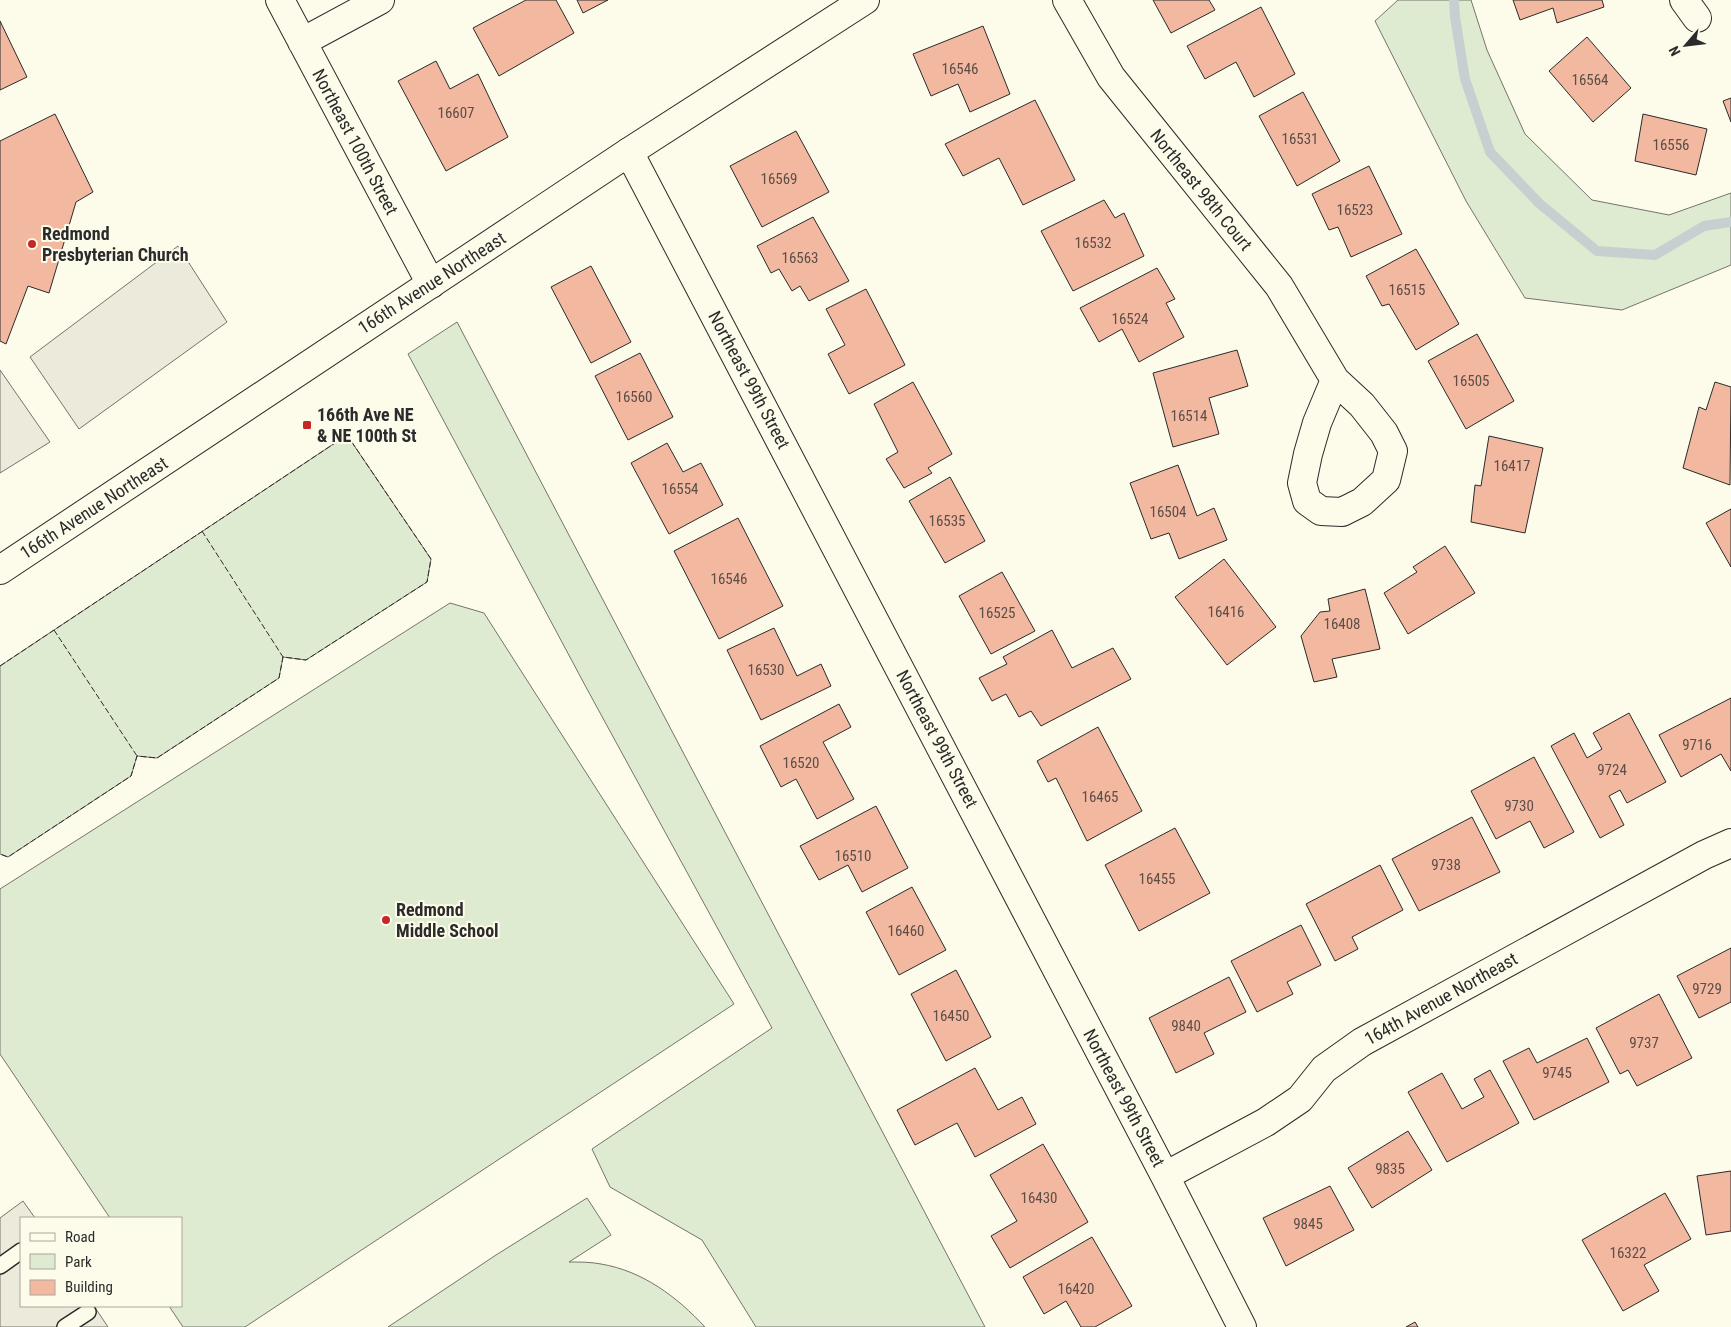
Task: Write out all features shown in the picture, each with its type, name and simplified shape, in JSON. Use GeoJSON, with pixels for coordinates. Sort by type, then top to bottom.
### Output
{"type":"FeatureCollection","features":[{"type":"Feature","properties":{"kind":"street","name":"Northeast 100th Street"},"geometry":{"type":"LineString","coordinates":[[280,0],[430,284]]}},
{"type":"Feature","properties":{"kind":"street"},"geometry":{"type":"LineString","coordinates":[[302,42],[380,0]]}},
{"type":"Feature","properties":{"kind":"street","name":"166th Avenue Northeast"},"geometry":{"type":"LineString","coordinates":[[0,570],[630,152],[865,0]]}},
{"type":"Feature","properties":{"kind":"street","name":"Northeast 98th Court"},"geometry":{"type":"LineString","coordinates":[[1067,0],[1111,77],[1278,286],[1335,380]]}},
{"type":"Feature","properties":{"kind":"street","name":"Northeast 99th Street"},"geometry":{"type":"LineString","coordinates":[[630,152],[1242,1327]]}},
{"type":"Feature","properties":{"kind":"street","name":"164th Avenue Northeast"},"geometry":{"type":"LineString","coordinates":[[1165,1176],[1266,1122],[1300,1099],[1324,1069],[1362,1042],[1695,860],[1731,843]]}},
{"type":"Feature","properties":{"kind":"lane"},"geometry":{"type":"LineString","coordinates":[[0,1266],[20,1252]]}},
{"type":"Feature","properties":{"kind":"lane"},"geometry":{"type":"LineString","coordinates":[[65,1327],[88,1312]]}},
{"type":"Feature","properties":{"kind":"green space"},"geometry":{"type":"Polygon","coordinates":[[[1398,0],[1471,0],[1487,50],[1525,134],[1592,200],[1669,215],[1731,193],[1731,265],[1622,310],[1525,298],[1466,201],[1375,21],[1398,0]]]}},
{"type":"Feature","properties":{"kind":"green space"},"geometry":{"type":"Polygon","coordinates":[[[457,322],[985,1327],[756,1327],[702,1240],[610,1187],[592,1149],[772,1028],[587,689],[408,354],[457,322]]]}},
{"type":"Feature","properties":{"kind":"green space"},"geometry":{"type":"Polygon","coordinates":[[[347,435],[431,559],[427,582],[306,660],[283,657],[279,678],[157,758],[137,756],[131,776],[8,857],[0,854],[0,666],[347,435]]]}},
{"type":"Feature","properties":{"kind":"green space"},"geometry":{"type":"Polygon","coordinates":[[[450,603],[484,613],[734,1004],[245,1327],[183,1327],[170,1307],[182,1307],[182,1217],[109,1217],[0,1054],[0,889],[450,603]]]}},
{"type":"Feature","properties":{"kind":"green space"},"geometry":{"type":"Polygon","coordinates":[[[587,1198],[611,1235],[569,1262],[589,1262],[616,1267],[645,1279],[683,1305],[705,1327],[388,1327],[496,1255],[587,1198]]]}},
{"type":"Feature","properties":{"kind":"shaded area"},"geometry":{"type":"Polygon","coordinates":[[[178,246],[227,322],[79,429],[30,357],[178,246]]]}},
{"type":"Feature","properties":{"kind":"shaded area"},"geometry":{"type":"Polygon","coordinates":[[[0,370],[50,442],[0,473],[0,370]]]}},
{"type":"Feature","properties":{"kind":"shaded area"},"geometry":{"type":"Polygon","coordinates":[[[23,1201],[34,1217],[20,1217],[20,1307],[95,1307],[108,1327],[0,1327],[0,1218],[23,1201]]]}},
{"type":"Feature","properties":{"kind":"building"},"geometry":{"type":"Polygon","coordinates":[[[526,0],[556,0],[574,33],[499,76],[473,28],[526,0]]]}},
{"type":"Feature","properties":{"kind":"building"},"geometry":{"type":"Polygon","coordinates":[[[577,0],[608,0],[583,13],[577,0]]]}},
{"type":"Feature","properties":{"kind":"building"},"geometry":{"type":"Polygon","coordinates":[[[1153,0],[1209,0],[1215,10],[1171,33],[1153,0]]]}},
{"type":"Feature","properties":{"kind":"building"},"geometry":{"type":"Polygon","coordinates":[[[1513,0],[1602,0],[1604,7],[1557,23],[1553,8],[1520,20],[1513,0]]]}},
{"type":"Feature","properties":{"kind":"building"},"geometry":{"type":"Polygon","coordinates":[[[1261,7],[1295,74],[1254,97],[1236,62],[1205,79],[1187,46],[1261,7]]]}},
{"type":"Feature","properties":{"kind":"building"},"geometry":{"type":"Polygon","coordinates":[[[0,21],[27,77],[0,90],[0,21]]]}},
{"type":"Feature","properties":{"kind":"building"},"geometry":{"type":"Polygon","coordinates":[[[983,26],[1010,94],[970,112],[958,84],[931,96],[913,54],[983,26]]]}},
{"type":"Feature","properties":{"kind":"building"},"geometry":{"type":"Polygon","coordinates":[[[1587,37],[1631,88],[1593,122],[1549,71],[1587,37]]]}},
{"type":"Feature","properties":{"kind":"building"},"geometry":{"type":"Polygon","coordinates":[[[436,61],[450,89],[478,74],[508,137],[446,171],[398,81],[436,61]]]}},
{"type":"Feature","properties":{"kind":"building"},"geometry":{"type":"Polygon","coordinates":[[[1303,92],[1340,161],[1297,186],[1259,116],[1303,92]]]}},
{"type":"Feature","properties":{"kind":"building"},"geometry":{"type":"Polygon","coordinates":[[[1731,98],[1731,122],[1723,101],[1731,98]]]}},
{"type":"Feature","properties":{"kind":"building"},"geometry":{"type":"Polygon","coordinates":[[[1035,100],[1075,180],[1023,205],[999,158],[963,176],[945,144],[1035,100]]]}},
{"type":"Feature","properties":{"kind":"building","name":"Redmond Presbyterian Church"},"geometry":{"type":"Polygon","coordinates":[[[55,114],[93,192],[76,202],[49,293],[28,286],[6,344],[0,341],[0,141],[55,114]]]}},
{"type":"Feature","properties":{"kind":"building"},"geometry":{"type":"Polygon","coordinates":[[[1643,114],[1707,129],[1696,175],[1635,161],[1643,114]]]}},
{"type":"Feature","properties":{"kind":"building"},"geometry":{"type":"Polygon","coordinates":[[[796,131],[829,192],[762,227],[730,166],[796,131]]]}},
{"type":"Feature","properties":{"kind":"building"},"geometry":{"type":"Polygon","coordinates":[[[1369,166],[1402,234],[1351,257],[1338,227],[1329,230],[1312,194],[1369,166]]]}},
{"type":"Feature","properties":{"kind":"building"},"geometry":{"type":"Polygon","coordinates":[[[1104,200],[1115,218],[1124,213],[1144,256],[1073,291],[1041,231],[1104,200]]]}},
{"type":"Feature","properties":{"kind":"building"},"geometry":{"type":"Polygon","coordinates":[[[813,217],[849,281],[809,301],[800,286],[792,291],[779,269],[771,273],[757,246],[813,217]]]}},
{"type":"Feature","properties":{"kind":"building"},"geometry":{"type":"Polygon","coordinates":[[[1416,249],[1459,324],[1416,350],[1389,304],[1382,306],[1366,276],[1416,249]]]}},
{"type":"Feature","properties":{"kind":"building"},"geometry":{"type":"Polygon","coordinates":[[[591,266],[631,342],[591,363],[551,287],[591,266]]]}},
{"type":"Feature","properties":{"kind":"building"},"geometry":{"type":"Polygon","coordinates":[[[1157,268],[1175,299],[1166,303],[1184,337],[1139,362],[1122,329],[1099,342],[1080,308],[1157,268]]]}},
{"type":"Feature","properties":{"kind":"building"},"geometry":{"type":"Polygon","coordinates":[[[866,289],[905,365],[849,394],[828,354],[845,345],[826,309],[866,289]]]}},
{"type":"Feature","properties":{"kind":"building"},"geometry":{"type":"Polygon","coordinates":[[[1477,334],[1514,401],[1466,429],[1428,361],[1477,334]]]}},
{"type":"Feature","properties":{"kind":"building"},"geometry":{"type":"Polygon","coordinates":[[[1237,350],[1248,386],[1209,398],[1219,434],[1173,447],[1153,373],[1237,350]]]}},
{"type":"Feature","properties":{"kind":"building"},"geometry":{"type":"Polygon","coordinates":[[[640,353],[673,417],[628,440],[595,376],[640,353]]]}},
{"type":"Feature","properties":{"kind":"building"},"geometry":{"type":"Polygon","coordinates":[[[913,382],[952,454],[928,468],[932,473],[904,488],[886,459],[898,452],[874,404],[913,382]]]}},
{"type":"Feature","properties":{"kind":"building"},"geometry":{"type":"Polygon","coordinates":[[[1715,382],[1731,387],[1730,485],[1683,468],[1699,407],[1706,410],[1715,382]]]}},
{"type":"Feature","properties":{"kind":"building"},"geometry":{"type":"Polygon","coordinates":[[[1489,436],[1543,448],[1525,533],[1471,522],[1475,485],[1481,486],[1489,436]]]}},
{"type":"Feature","properties":{"kind":"building"},"geometry":{"type":"Polygon","coordinates":[[[667,443],[683,472],[701,463],[723,505],[669,534],[631,463],[667,443]]]}},
{"type":"Feature","properties":{"kind":"building"},"geometry":{"type":"Polygon","coordinates":[[[1178,465],[1197,516],[1214,508],[1227,540],[1179,559],[1169,533],[1151,539],[1130,483],[1178,465]]]}},
{"type":"Feature","properties":{"kind":"building"},"geometry":{"type":"Polygon","coordinates":[[[950,477],[985,541],[945,563],[909,501],[950,477]]]}},
{"type":"Feature","properties":{"kind":"building"},"geometry":{"type":"Polygon","coordinates":[[[1731,509],[1731,567],[1706,523],[1731,509]]]}},
{"type":"Feature","properties":{"kind":"building"},"geometry":{"type":"Polygon","coordinates":[[[738,518],[783,606],[719,639],[674,551],[738,518]]]}},
{"type":"Feature","properties":{"kind":"building"},"geometry":{"type":"Polygon","coordinates":[[[1445,546],[1475,593],[1408,634],[1384,593],[1417,572],[1413,567],[1445,546]]]}},
{"type":"Feature","properties":{"kind":"building"},"geometry":{"type":"Polygon","coordinates":[[[1224,559],[1276,627],[1227,665],[1175,597],[1224,559]]]}},
{"type":"Feature","properties":{"kind":"building"},"geometry":{"type":"Polygon","coordinates":[[[1002,572],[1035,631],[991,654],[959,596],[1002,572]]]}},
{"type":"Feature","properties":{"kind":"building"},"geometry":{"type":"Polygon","coordinates":[[[1365,589],[1380,649],[1332,659],[1337,677],[1314,682],[1301,636],[1320,612],[1330,611],[1328,599],[1365,589]]]}},
{"type":"Feature","properties":{"kind":"building"},"geometry":{"type":"Polygon","coordinates":[[[774,628],[797,676],[821,664],[831,686],[761,720],[727,650],[774,628]]]}},
{"type":"Feature","properties":{"kind":"building"},"geometry":{"type":"Polygon","coordinates":[[[1052,630],[1072,668],[1113,648],[1131,679],[1041,726],[1031,711],[1019,717],[1006,694],[992,701],[979,678],[1007,664],[1003,657],[1052,630]]]}},
{"type":"Feature","properties":{"kind":"building"},"geometry":{"type":"Polygon","coordinates":[[[1731,698],[1731,771],[1721,754],[1681,777],[1659,735],[1731,698]]]}},
{"type":"Feature","properties":{"kind":"building"},"geometry":{"type":"Polygon","coordinates":[[[839,704],[851,727],[823,742],[854,799],[817,819],[796,779],[781,787],[760,746],[839,704]]]}},
{"type":"Feature","properties":{"kind":"building"},"geometry":{"type":"Polygon","coordinates":[[[1629,713],[1666,782],[1627,803],[1620,790],[1609,796],[1624,825],[1600,838],[1551,746],[1574,733],[1587,758],[1602,749],[1593,733],[1629,713]]]}},
{"type":"Feature","properties":{"kind":"building"},"geometry":{"type":"Polygon","coordinates":[[[1098,727],[1142,811],[1087,841],[1056,778],[1048,782],[1037,761],[1098,727]]]}},
{"type":"Feature","properties":{"kind":"building"},"geometry":{"type":"Polygon","coordinates":[[[1534,757],[1574,832],[1544,848],[1530,821],[1496,839],[1471,791],[1534,757]]]}},
{"type":"Feature","properties":{"kind":"building"},"geometry":{"type":"Polygon","coordinates":[[[876,806],[908,868],[862,892],[848,865],[819,880],[800,846],[876,806]]]}},
{"type":"Feature","properties":{"kind":"building"},"geometry":{"type":"Polygon","coordinates":[[[1472,817],[1500,872],[1419,911],[1392,859],[1472,817]]]}},
{"type":"Feature","properties":{"kind":"building"},"geometry":{"type":"Polygon","coordinates":[[[1175,828],[1210,893],[1139,931],[1105,865],[1175,828]]]}},
{"type":"Feature","properties":{"kind":"building"},"geometry":{"type":"Polygon","coordinates":[[[1380,865],[1403,910],[1352,937],[1358,949],[1335,961],[1306,904],[1380,865]]]}},
{"type":"Feature","properties":{"kind":"building"},"geometry":{"type":"Polygon","coordinates":[[[912,887],[946,950],[899,975],[866,912],[912,887]]]}},
{"type":"Feature","properties":{"kind":"building"},"geometry":{"type":"Polygon","coordinates":[[[1301,925],[1321,965],[1287,982],[1293,994],[1257,1012],[1231,961],[1301,925]]]}},
{"type":"Feature","properties":{"kind":"building"},"geometry":{"type":"Polygon","coordinates":[[[1731,948],[1731,1002],[1699,1018],[1677,976],[1731,948]]]}},
{"type":"Feature","properties":{"kind":"building"},"geometry":{"type":"Polygon","coordinates":[[[956,970],[991,1037],[946,1061],[911,994],[956,970]]]}},
{"type":"Feature","properties":{"kind":"building"},"geometry":{"type":"Polygon","coordinates":[[[1229,977],[1246,1012],[1204,1033],[1214,1054],[1176,1073],[1149,1018],[1229,977]]]}},
{"type":"Feature","properties":{"kind":"building"},"geometry":{"type":"Polygon","coordinates":[[[1659,994],[1692,1058],[1637,1086],[1628,1070],[1620,1074],[1596,1028],[1659,994]]]}},
{"type":"Feature","properties":{"kind":"building"},"geometry":{"type":"Polygon","coordinates":[[[1587,1038],[1609,1082],[1534,1120],[1503,1061],[1529,1048],[1537,1063],[1587,1038]]]}},
{"type":"Feature","properties":{"kind":"building"},"geometry":{"type":"Polygon","coordinates":[[[975,1068],[998,1110],[1022,1097],[1036,1124],[975,1157],[957,1123],[915,1145],[897,1110],[975,1068]]]}},
{"type":"Feature","properties":{"kind":"building"},"geometry":{"type":"Polygon","coordinates":[[[1490,1070],[1519,1123],[1447,1162],[1408,1092],[1442,1073],[1462,1109],[1484,1097],[1474,1079],[1490,1070]]]}},
{"type":"Feature","properties":{"kind":"building"},"geometry":{"type":"Polygon","coordinates":[[[1408,1131],[1432,1170],[1372,1208],[1348,1168],[1408,1131]]]}},
{"type":"Feature","properties":{"kind":"building"},"geometry":{"type":"Polygon","coordinates":[[[1043,1144],[1088,1222],[1010,1268],[991,1236],[1017,1221],[990,1175],[1043,1144]]]}},
{"type":"Feature","properties":{"kind":"building"},"geometry":{"type":"Polygon","coordinates":[[[1731,1171],[1731,1231],[1706,1235],[1697,1176],[1731,1171]]]}},
{"type":"Feature","properties":{"kind":"building"},"geometry":{"type":"Polygon","coordinates":[[[1330,1186],[1354,1230],[1286,1266],[1263,1218],[1330,1186]]]}},
{"type":"Feature","properties":{"kind":"building"},"geometry":{"type":"Polygon","coordinates":[[[1665,1193],[1691,1239],[1644,1265],[1659,1291],[1623,1311],[1582,1240],[1665,1193]]]}},
{"type":"Feature","properties":{"kind":"building"},"geometry":{"type":"Polygon","coordinates":[[[1092,1237],[1132,1306],[1095,1327],[1081,1327],[1066,1301],[1044,1314],[1023,1277],[1092,1237]]]}},
{"type":"Feature","properties":{"kind":"building"},"geometry":{"type":"Polygon","coordinates":[[[1415,1322],[1418,1327],[1406,1327],[1415,1322]]]}},
{"type":"Feature","properties":{"kind":"waterway"},"geometry":{"type":"LineString","coordinates":[[1454,0],[1465,79],[1490,152],[1540,204],[1597,251],[1655,255],[1704,226],[1731,222]]}},
{"type":"Feature","properties":{"kind":"fence"},"geometry":{"type":"LineString","coordinates":[[0,666],[347,435],[431,559],[427,582],[306,660],[283,657],[279,678],[157,758],[137,756],[131,776],[8,857],[0,854]]}},
{"type":"Feature","properties":{"kind":"fence"},"geometry":{"type":"LineString","coordinates":[[202,531],[283,657]]}},
{"type":"Feature","properties":{"kind":"fence"},"geometry":{"type":"LineString","coordinates":[[54,630],[137,756]]}},
{"type":"Feature","properties":{"kind":"place","name":"Redmond Presbyterian Church"},"geometry":{"type":"Point","coordinates":[32,244]}},
{"type":"Feature","properties":{"kind":"place","name":"166th Ave NE & NE 100th St"},"geometry":{"type":"Point","coordinates":[307,425]}},
{"type":"Feature","properties":{"kind":"place","name":"Redmond Middle School"},"geometry":{"type":"Point","coordinates":[386,920]}}]}
